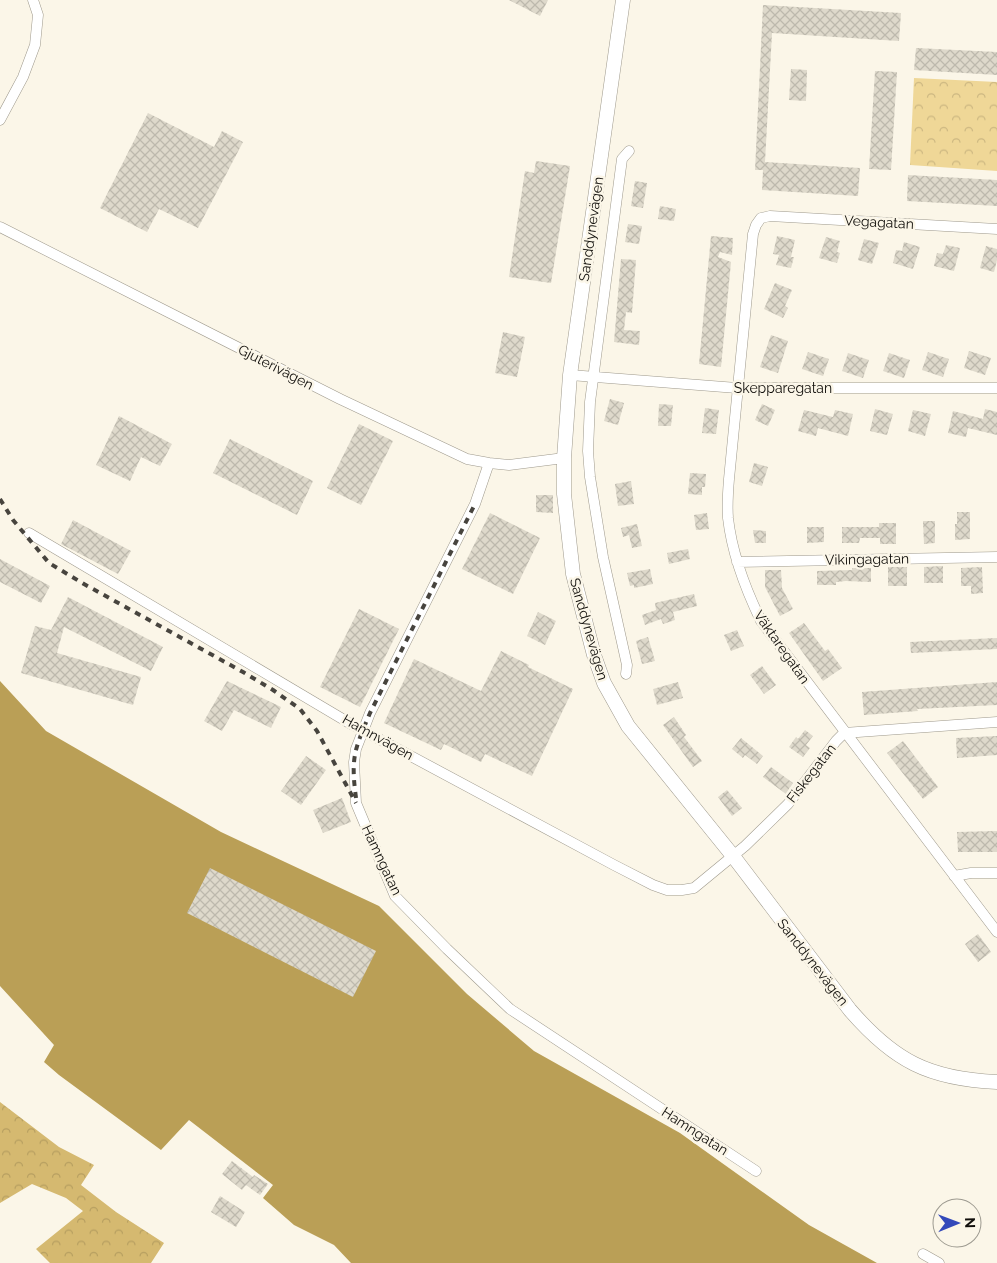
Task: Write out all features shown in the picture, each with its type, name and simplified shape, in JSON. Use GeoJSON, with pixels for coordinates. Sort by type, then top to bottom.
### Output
{"type":"FeatureCollection","features":[{"type":"Feature","properties":{"kind":"street"},"geometry":{"type":"LineString","coordinates":[[0,120],[23,77],[35,46],[38,15],[33,0]]}},
{"type":"Feature","properties":{"kind":"street","name":"Sanddynevägen"},"geometry":{"type":"LineString","coordinates":[[624,0],[570,375],[564,458],[564,494],[573,574],[589,639],[604,683],[628,726],[733,856],[850,1010],[883,1044],[916,1066],[943,1076],[997,1082]]}},
{"type":"Feature","properties":{"kind":"street","name":"Sanddynevägen"},"geometry":{"type":"LineString","coordinates":[[626,674],[627,665],[603,557],[590,477],[588,427],[622,159],[629,151]]}},
{"type":"Feature","properties":{"kind":"street","name":"Vegagatan"},"geometry":{"type":"LineString","coordinates":[[761,218],[770,216],[997,229]]}},
{"type":"Feature","properties":{"kind":"street","name":"Väktaregatan"},"geometry":{"type":"LineString","coordinates":[[761,218],[753,234],[729,479],[728,516],[737,562],[746,591],[761,621],[844,733],[997,932]]}},
{"type":"Feature","properties":{"kind":"street","name":"Gjuterivägen"},"geometry":{"type":"LineString","coordinates":[[0,227],[340,399],[467,459],[490,464],[509,465],[564,458]]}},
{"type":"Feature","properties":{"kind":"street","name":"Skepparegatan"},"geometry":{"type":"LineString","coordinates":[[570,375],[737,388],[997,388]]}},
{"type":"Feature","properties":{"kind":"street","name":"Hamngatan"},"geometry":{"type":"LineString","coordinates":[[490,464],[475,504],[363,730],[356,749],[354,762],[356,803],[395,896],[446,949],[510,1009],[756,1171]]}},
{"type":"Feature","properties":{"kind":"street","name":"Hamnvägen"},"geometry":{"type":"LineString","coordinates":[[29,533],[363,730],[653,885],[667,890],[694,888],[733,856]]}},
{"type":"Feature","properties":{"kind":"street","name":"Vikingagatan"},"geometry":{"type":"LineString","coordinates":[[737,562],[997,557]]}},
{"type":"Feature","properties":{"kind":"street","name":"Fiskegatan"},"geometry":{"type":"LineString","coordinates":[[733,856],[788,804],[844,733],[997,722]]}},
{"type":"Feature","properties":{"kind":"street"},"geometry":{"type":"LineString","coordinates":[[954,876],[971,873],[997,873]]}},
{"type":"Feature","properties":{"kind":"street"},"geometry":{"type":"LineString","coordinates":[[923,1254],[939,1263]]}},
{"type":"Feature","properties":{"kind":"green space"},"geometry":{"type":"Polygon","coordinates":[[[914,78],[997,82],[997,171],[910,165],[914,78]]]}},
{"type":"Feature","properties":{"kind":"green space"},"geometry":{"type":"Polygon","coordinates":[[[0,1102],[59,1147],[94,1165],[81,1185],[116,1212],[164,1243],[151,1263],[50,1263],[36,1249],[83,1211],[66,1198],[32,1184],[0,1203],[0,1102]]]}},
{"type":"Feature","properties":{"kind":"shaded area"},"geometry":{"type":"Polygon","coordinates":[[[0,681],[46,731],[221,832],[379,906],[467,994],[534,1051],[680,1133],[809,1225],[877,1263],[351,1263],[334,1245],[294,1225],[263,1198],[273,1185],[189,1120],[161,1150],[44,1062],[54,1045],[0,986],[0,681]]]}},
{"type":"Feature","properties":{"kind":"building"},"geometry":{"type":"Polygon","coordinates":[[[509,0],[548,0],[540,16],[509,0]]]}},
{"type":"Feature","properties":{"kind":"building"},"geometry":{"type":"Polygon","coordinates":[[[763,5],[901,13],[899,41],[772,33],[765,162],[860,168],[858,196],[762,190],[763,170],[755,170],[763,5]]]}},
{"type":"Feature","properties":{"kind":"building"},"geometry":{"type":"Polygon","coordinates":[[[916,48],[997,52],[997,75],[914,70],[916,48]]]}},
{"type":"Feature","properties":{"kind":"building"},"geometry":{"type":"Polygon","coordinates":[[[791,69],[807,70],[806,101],[789,100],[791,69]]]}},
{"type":"Feature","properties":{"kind":"building"},"geometry":{"type":"Polygon","coordinates":[[[875,71],[897,72],[891,170],[869,169],[875,71]]]}},
{"type":"Feature","properties":{"kind":"building"},"geometry":{"type":"Polygon","coordinates":[[[148,113],[214,147],[222,131],[243,142],[198,228],[159,209],[147,232],[100,208],[148,113]]]}},
{"type":"Feature","properties":{"kind":"building"},"geometry":{"type":"Polygon","coordinates":[[[536,161],[570,166],[551,283],[509,277],[525,171],[534,173],[536,161]]]}},
{"type":"Feature","properties":{"kind":"building"},"geometry":{"type":"Polygon","coordinates":[[[908,175],[997,180],[997,206],[907,201],[908,175]]]}},
{"type":"Feature","properties":{"kind":"building"},"geometry":{"type":"Polygon","coordinates":[[[635,181],[647,183],[643,208],[631,206],[635,181]]]}},
{"type":"Feature","properties":{"kind":"building"},"geometry":{"type":"Polygon","coordinates":[[[660,206],[676,209],[674,221],[658,219],[660,206]]]}},
{"type":"Feature","properties":{"kind":"building"},"geometry":{"type":"Polygon","coordinates":[[[628,224],[642,226],[639,244],[625,242],[628,224]]]}},
{"type":"Feature","properties":{"kind":"building"},"geometry":{"type":"Polygon","coordinates":[[[711,236],[733,238],[732,255],[720,252],[718,257],[731,262],[721,367],[699,364],[711,236]]]}},
{"type":"Feature","properties":{"kind":"building"},"geometry":{"type":"Polygon","coordinates":[[[777,236],[795,240],[791,257],[794,257],[791,268],[776,265],[779,255],[773,254],[777,236]]]}},
{"type":"Feature","properties":{"kind":"building"},"geometry":{"type":"Polygon","coordinates":[[[826,237],[840,241],[837,252],[840,253],[837,263],[819,258],[826,237]]]}},
{"type":"Feature","properties":{"kind":"building"},"geometry":{"type":"Polygon","coordinates":[[[864,239],[879,243],[872,264],[858,260],[864,239]]]}},
{"type":"Feature","properties":{"kind":"building"},"geometry":{"type":"Polygon","coordinates":[[[904,242],[920,247],[913,269],[893,263],[896,250],[902,251],[904,242]]]}},
{"type":"Feature","properties":{"kind":"building"},"geometry":{"type":"Polygon","coordinates":[[[946,245],[960,248],[954,271],[934,266],[937,253],[943,254],[946,245]]]}},
{"type":"Feature","properties":{"kind":"building"},"geometry":{"type":"Polygon","coordinates":[[[986,246],[997,249],[994,272],[980,268],[986,246]]]}},
{"type":"Feature","properties":{"kind":"building"},"geometry":{"type":"Polygon","coordinates":[[[621,259],[636,260],[632,313],[626,312],[624,330],[640,331],[639,345],[614,342],[621,259]]]}},
{"type":"Feature","properties":{"kind":"building"},"geometry":{"type":"Polygon","coordinates":[[[775,283],[792,290],[785,306],[788,308],[783,318],[764,309],[775,283]]]}},
{"type":"Feature","properties":{"kind":"building"},"geometry":{"type":"Polygon","coordinates":[[[503,332],[525,337],[517,377],[495,373],[503,332]]]}},
{"type":"Feature","properties":{"kind":"building"},"geometry":{"type":"Polygon","coordinates":[[[771,335],[788,341],[778,373],[760,367],[771,335]]]}},
{"type":"Feature","properties":{"kind":"building"},"geometry":{"type":"Polygon","coordinates":[[[969,351],[991,358],[985,375],[964,368],[969,351]]]}},
{"type":"Feature","properties":{"kind":"building"},"geometry":{"type":"Polygon","coordinates":[[[808,352],[829,359],[823,376],[802,369],[808,352]]]}},
{"type":"Feature","properties":{"kind":"building"},"geometry":{"type":"Polygon","coordinates":[[[928,352],[949,359],[943,377],[922,370],[928,352]]]}},
{"type":"Feature","properties":{"kind":"building"},"geometry":{"type":"Polygon","coordinates":[[[848,353],[869,360],[863,378],[842,371],[848,353]]]}},
{"type":"Feature","properties":{"kind":"building"},"geometry":{"type":"Polygon","coordinates":[[[889,353],[910,360],[904,378],[883,371],[889,353]]]}},
{"type":"Feature","properties":{"kind":"building"},"geometry":{"type":"Polygon","coordinates":[[[610,399],[624,403],[618,425],[604,421],[610,399]]]}},
{"type":"Feature","properties":{"kind":"building"},"geometry":{"type":"Polygon","coordinates":[[[659,404],[673,405],[671,426],[658,426],[659,404]]]}},
{"type":"Feature","properties":{"kind":"building"},"geometry":{"type":"Polygon","coordinates":[[[762,404],[775,410],[768,426],[755,420],[762,404]]]}},
{"type":"Feature","properties":{"kind":"building"},"geometry":{"type":"Polygon","coordinates":[[[705,408],[719,410],[716,434],[702,433],[705,408]]]}},
{"type":"Feature","properties":{"kind":"building"},"geometry":{"type":"Polygon","coordinates":[[[875,409],[893,414],[887,435],[870,431],[875,409]]]}},
{"type":"Feature","properties":{"kind":"building"},"geometry":{"type":"Polygon","coordinates":[[[985,409],[997,412],[997,435],[968,428],[966,437],[948,433],[953,411],[983,419],[985,409]]]}},
{"type":"Feature","properties":{"kind":"building"},"geometry":{"type":"Polygon","coordinates":[[[804,410],[833,417],[835,410],[853,414],[848,436],[818,428],[816,436],[798,431],[804,410]]]}},
{"type":"Feature","properties":{"kind":"building"},"geometry":{"type":"Polygon","coordinates":[[[913,410],[931,414],[925,436],[908,431],[913,410]]]}},
{"type":"Feature","properties":{"kind":"building"},"geometry":{"type":"Polygon","coordinates":[[[119,416],[172,444],[160,466],[141,457],[130,481],[96,465],[119,416]]]}},
{"type":"Feature","properties":{"kind":"building"},"geometry":{"type":"Polygon","coordinates":[[[359,424],[393,441],[361,505],[327,488],[359,424]]]}},
{"type":"Feature","properties":{"kind":"building"},"geometry":{"type":"Polygon","coordinates":[[[230,439],[313,481],[297,515],[213,473],[230,439]]]}},
{"type":"Feature","properties":{"kind":"building"},"geometry":{"type":"Polygon","coordinates":[[[754,463],[768,467],[762,486],[749,482],[754,463]]]}},
{"type":"Feature","properties":{"kind":"building"},"geometry":{"type":"Polygon","coordinates":[[[690,473],[706,474],[702,495],[688,494],[690,473]]]}},
{"type":"Feature","properties":{"kind":"building"},"geometry":{"type":"Polygon","coordinates":[[[631,481],[634,504],[618,506],[615,484],[631,481]]]}},
{"type":"Feature","properties":{"kind":"building"},"geometry":{"type":"Polygon","coordinates":[[[536,495],[553,495],[553,513],[536,512],[536,495]]]}},
{"type":"Feature","properties":{"kind":"building"},"geometry":{"type":"Polygon","coordinates":[[[957,512],[970,512],[970,539],[955,540],[957,512]]]}},
{"type":"Feature","properties":{"kind":"building"},"geometry":{"type":"Polygon","coordinates":[[[490,513],[540,538],[513,594],[462,569],[490,513]]]}},
{"type":"Feature","properties":{"kind":"building"},"geometry":{"type":"Polygon","coordinates":[[[707,513],[709,529],[696,530],[694,515],[707,513]]]}},
{"type":"Feature","properties":{"kind":"building"},"geometry":{"type":"Polygon","coordinates":[[[73,520],[131,551],[118,574],[61,544],[73,520]]]}},
{"type":"Feature","properties":{"kind":"building"},"geometry":{"type":"Polygon","coordinates":[[[923,521],[935,521],[935,543],[924,544],[923,521]]]}},
{"type":"Feature","properties":{"kind":"building"},"geometry":{"type":"Polygon","coordinates":[[[879,523],[896,523],[896,544],[880,544],[880,538],[860,538],[859,543],[842,543],[842,527],[879,527],[879,523]]]}},
{"type":"Feature","properties":{"kind":"building"},"geometry":{"type":"Polygon","coordinates":[[[637,524],[642,546],[632,548],[629,535],[623,537],[621,528],[637,524]]]}},
{"type":"Feature","properties":{"kind":"building"},"geometry":{"type":"Polygon","coordinates":[[[807,527],[824,527],[824,542],[807,543],[807,527]]]}},
{"type":"Feature","properties":{"kind":"building"},"geometry":{"type":"Polygon","coordinates":[[[753,530],[766,531],[766,543],[755,543],[753,530]]]}},
{"type":"Feature","properties":{"kind":"building"},"geometry":{"type":"Polygon","coordinates":[[[688,549],[690,559],[669,564],[667,553],[688,549]]]}},
{"type":"Feature","properties":{"kind":"building"},"geometry":{"type":"Polygon","coordinates":[[[0,559],[50,586],[41,603],[0,582],[0,559]]]}},
{"type":"Feature","properties":{"kind":"building"},"geometry":{"type":"Polygon","coordinates":[[[943,566],[943,583],[924,583],[924,567],[943,566]]]}},
{"type":"Feature","properties":{"kind":"building"},"geometry":{"type":"Polygon","coordinates":[[[888,567],[907,567],[907,586],[888,586],[888,567]]]}},
{"type":"Feature","properties":{"kind":"building"},"geometry":{"type":"Polygon","coordinates":[[[982,567],[983,593],[971,594],[971,586],[961,586],[961,568],[982,567]]]}},
{"type":"Feature","properties":{"kind":"building"},"geometry":{"type":"Polygon","coordinates":[[[852,568],[871,568],[871,582],[846,581],[836,582],[836,585],[817,585],[817,571],[852,570],[852,568]]]}},
{"type":"Feature","properties":{"kind":"building"},"geometry":{"type":"Polygon","coordinates":[[[650,569],[653,584],[634,588],[634,585],[630,586],[627,573],[650,569]]]}},
{"type":"Feature","properties":{"kind":"building"},"geometry":{"type":"Polygon","coordinates":[[[765,570],[781,570],[782,588],[793,609],[780,616],[765,587],[765,570]]]}},
{"type":"Feature","properties":{"kind":"building"},"geometry":{"type":"Polygon","coordinates":[[[694,594],[697,606],[673,612],[675,620],[663,624],[661,619],[645,625],[642,615],[656,610],[655,603],[694,594]]]}},
{"type":"Feature","properties":{"kind":"building"},"geometry":{"type":"Polygon","coordinates":[[[68,597],[163,647],[151,671],[64,627],[57,653],[141,677],[133,705],[21,673],[35,626],[51,630],[68,597]]]}},
{"type":"Feature","properties":{"kind":"building"},"geometry":{"type":"Polygon","coordinates":[[[359,609],[399,629],[360,707],[320,687],[359,609]]]}},
{"type":"Feature","properties":{"kind":"building"},"geometry":{"type":"Polygon","coordinates":[[[538,612],[556,621],[545,645],[527,636],[538,612]]]}},
{"type":"Feature","properties":{"kind":"building"},"geometry":{"type":"Polygon","coordinates":[[[804,623],[825,651],[828,649],[842,668],[823,681],[789,633],[804,623]]]}},
{"type":"Feature","properties":{"kind":"building"},"geometry":{"type":"Polygon","coordinates":[[[737,630],[744,646],[731,651],[724,635],[737,630]]]}},
{"type":"Feature","properties":{"kind":"building"},"geometry":{"type":"Polygon","coordinates":[[[648,637],[655,661],[642,664],[636,641],[648,637]]]}},
{"type":"Feature","properties":{"kind":"building"},"geometry":{"type":"Polygon","coordinates":[[[997,638],[997,649],[911,653],[910,642],[997,638]]]}},
{"type":"Feature","properties":{"kind":"building"},"geometry":{"type":"Polygon","coordinates":[[[501,651],[529,665],[528,667],[573,689],[532,776],[485,754],[481,762],[444,744],[441,750],[384,723],[414,659],[481,691],[501,651]]]}},
{"type":"Feature","properties":{"kind":"building"},"geometry":{"type":"Polygon","coordinates":[[[762,666],[776,685],[764,694],[750,675],[762,666]]]}},
{"type":"Feature","properties":{"kind":"building"},"geometry":{"type":"Polygon","coordinates":[[[227,681],[281,707],[271,728],[234,710],[222,731],[204,721],[227,681]]]}},
{"type":"Feature","properties":{"kind":"building"},"geometry":{"type":"Polygon","coordinates":[[[678,682],[683,698],[657,705],[653,689],[678,682]]]}},
{"type":"Feature","properties":{"kind":"building"},"geometry":{"type":"Polygon","coordinates":[[[997,682],[997,705],[917,709],[918,711],[864,715],[862,692],[997,682]]]}},
{"type":"Feature","properties":{"kind":"building"},"geometry":{"type":"Polygon","coordinates":[[[674,717],[686,735],[684,737],[702,761],[693,767],[663,725],[674,717]]]}},
{"type":"Feature","properties":{"kind":"building"},"geometry":{"type":"Polygon","coordinates":[[[805,730],[813,736],[806,745],[810,748],[803,757],[789,747],[796,737],[798,739],[805,730]]]}},
{"type":"Feature","properties":{"kind":"building"},"geometry":{"type":"Polygon","coordinates":[[[997,736],[997,755],[957,758],[956,738],[997,736]]]}},
{"type":"Feature","properties":{"kind":"building"},"geometry":{"type":"Polygon","coordinates":[[[741,738],[763,756],[757,764],[745,755],[743,758],[732,749],[741,738]]]}},
{"type":"Feature","properties":{"kind":"building"},"geometry":{"type":"Polygon","coordinates":[[[903,741],[938,787],[923,799],[887,753],[903,741]]]}},
{"type":"Feature","properties":{"kind":"building"},"geometry":{"type":"Polygon","coordinates":[[[306,756],[326,770],[301,805],[281,791],[306,756]]]}},
{"type":"Feature","properties":{"kind":"building"},"geometry":{"type":"Polygon","coordinates":[[[771,767],[793,783],[786,794],[763,777],[771,767]]]}},
{"type":"Feature","properties":{"kind":"building"},"geometry":{"type":"Polygon","coordinates":[[[727,790],[742,808],[732,816],[718,797],[727,790]]]}},
{"type":"Feature","properties":{"kind":"building"},"geometry":{"type":"Polygon","coordinates":[[[342,798],[351,822],[323,833],[313,810],[342,798]]]}},
{"type":"Feature","properties":{"kind":"building"},"geometry":{"type":"Polygon","coordinates":[[[997,831],[997,852],[958,852],[957,832],[997,831]]]}},
{"type":"Feature","properties":{"kind":"building"},"geometry":{"type":"Polygon","coordinates":[[[210,868],[376,951],[353,997],[187,913],[210,868]]]}},
{"type":"Feature","properties":{"kind":"building"},"geometry":{"type":"Polygon","coordinates":[[[978,934],[991,952],[978,962],[965,944],[978,934]]]}},
{"type":"Feature","properties":{"kind":"building"},"geometry":{"type":"Polygon","coordinates":[[[232,1161],[253,1177],[254,1175],[268,1184],[260,1195],[246,1185],[242,1190],[222,1174],[232,1161]]]}},
{"type":"Feature","properties":{"kind":"building"},"geometry":{"type":"Polygon","coordinates":[[[220,1196],[245,1212],[236,1227],[211,1212],[220,1196]]]}},
{"type":"Feature","properties":{"kind":"railway"},"geometry":{"type":"LineString","coordinates":[[0,499],[13,520],[49,563],[243,672],[300,709],[317,731],[356,803]]}},
{"type":"Feature","properties":{"kind":"railway"},"geometry":{"type":"LineString","coordinates":[[356,798],[354,762],[362,731],[475,504]]}}]}
